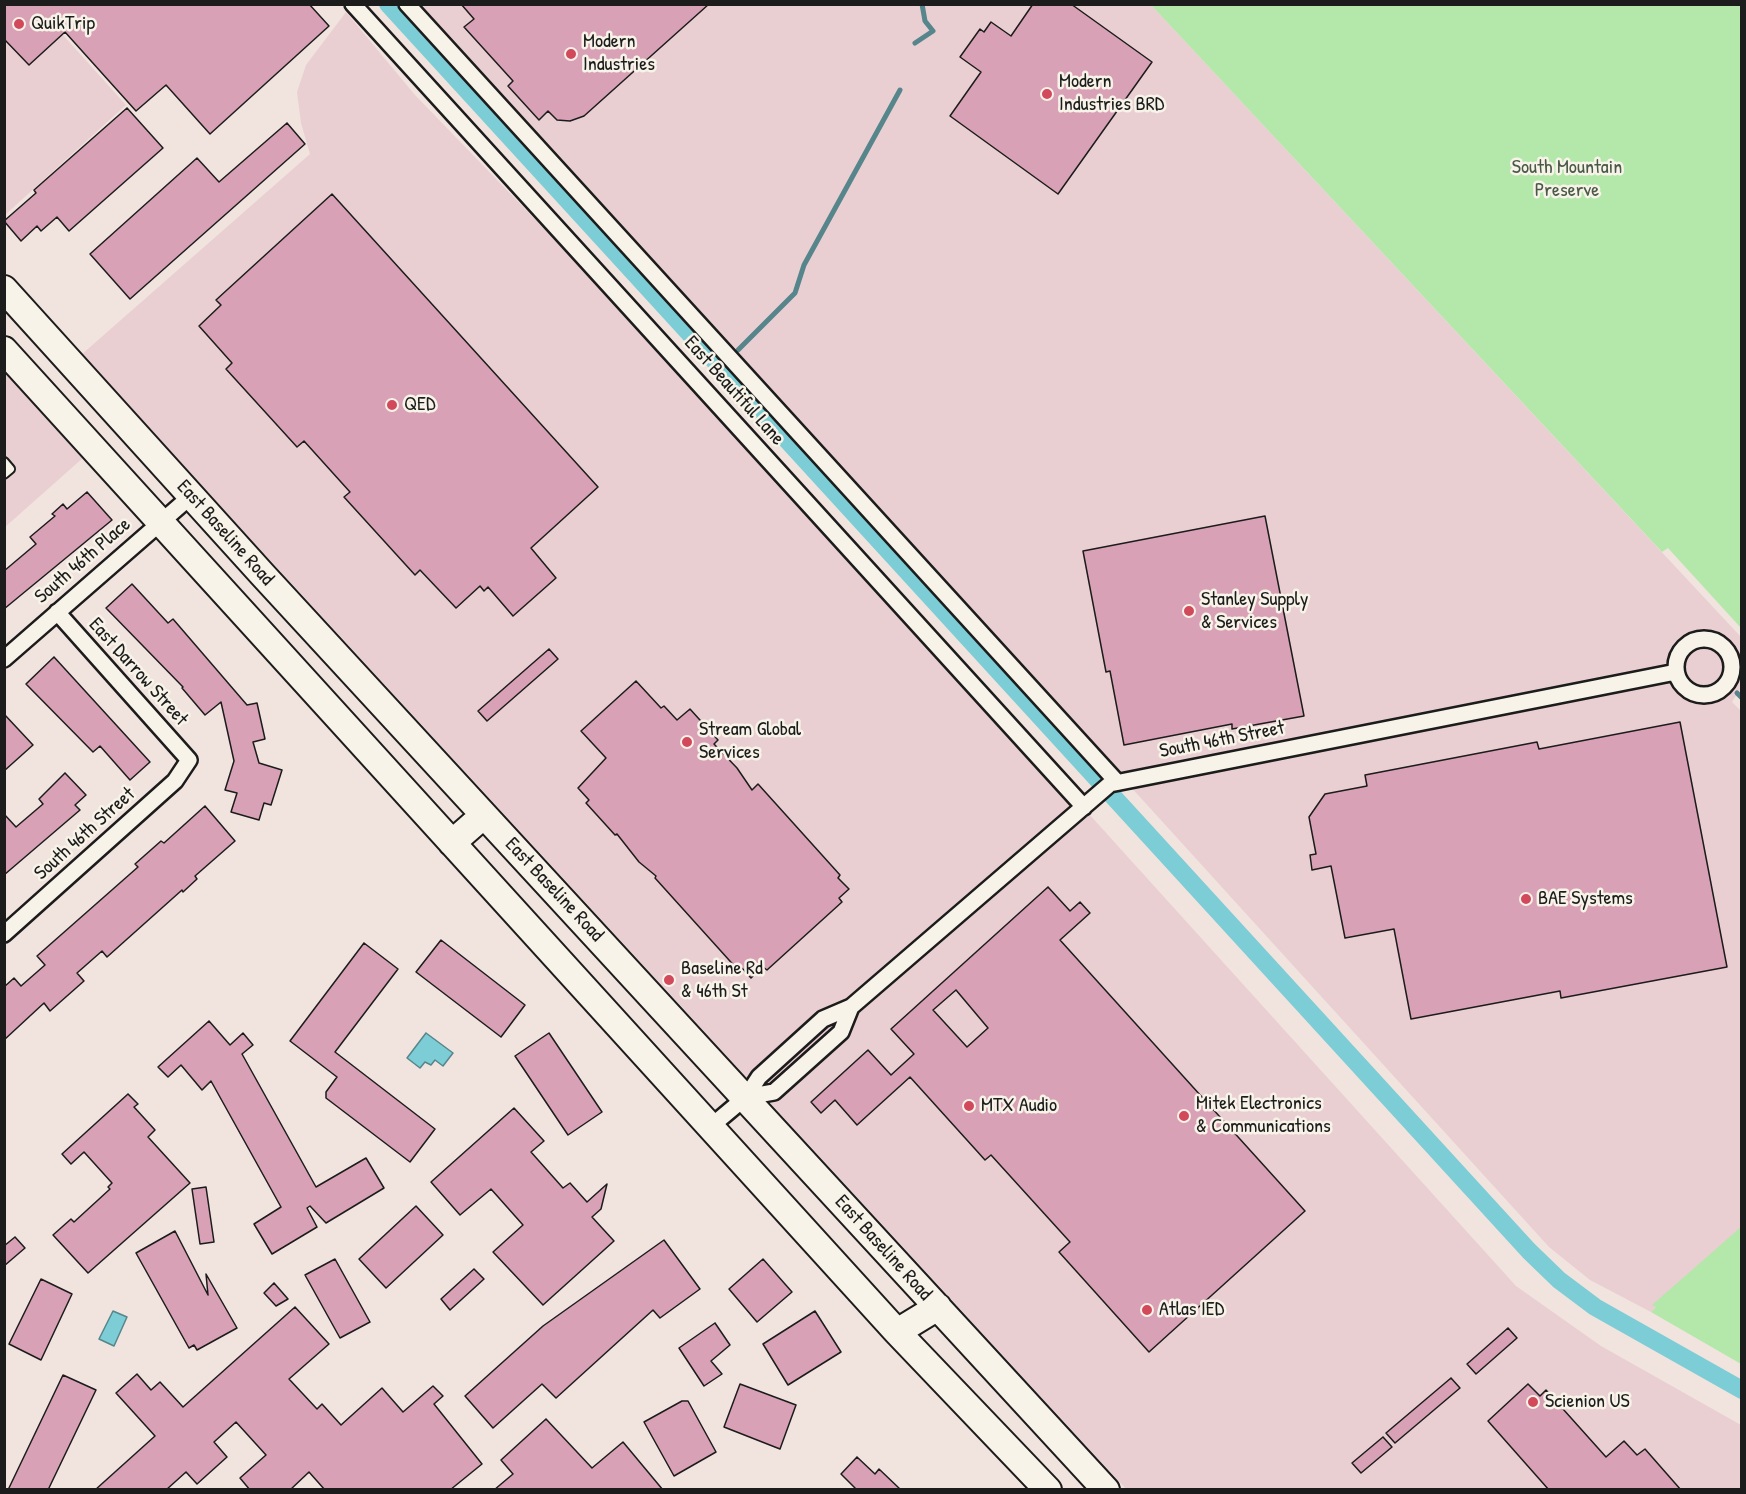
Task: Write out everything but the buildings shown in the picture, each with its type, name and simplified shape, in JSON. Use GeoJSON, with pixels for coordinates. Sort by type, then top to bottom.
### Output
{"type":"FeatureCollection","features":[{"type":"Feature","properties":{"kind":"main road","name":"East Baseline Road"},"geometry":{"type":"LineString","coordinates":[[4,289],[191,496],[1106,1490]]}},
{"type":"Feature","properties":{"kind":"main road","name":"East Baseline Road"},"geometry":{"type":"LineString","coordinates":[[4,350],[162,521],[710,1128],[897,1332],[1048,1490]]}},
{"type":"Feature","properties":{"kind":"main road"},"geometry":{"type":"LineString","coordinates":[[452,843],[484,815]]}},
{"type":"Feature","properties":{"kind":"main road"},"geometry":{"type":"LineString","coordinates":[[897,1332],[938,1307]]}},
{"type":"Feature","properties":{"kind":"street","name":"East Beautiful Lane"},"geometry":{"type":"LineString","coordinates":[[353,4],[1084,807]]}},
{"type":"Feature","properties":{"kind":"street","name":"East Beautiful Lane"},"geometry":{"type":"LineString","coordinates":[[407,4],[1114,783]]}},
{"type":"Feature","properties":{"kind":"street","name":"South 46th Place"},"geometry":{"type":"LineString","coordinates":[[4,659],[191,496]]}},
{"type":"Feature","properties":{"kind":"street","name":"East Darrow Street"},"geometry":{"type":"LineString","coordinates":[[57,612],[189,760]]}},
{"type":"Feature","properties":{"kind":"street","name":"South 46th Street"},"geometry":{"type":"LineString","coordinates":[[710,1128],[746,1097],[759,1077],[823,1019],[851,1007],[1114,783],[1676,672]]}},
{"type":"Feature","properties":{"kind":"street","name":"South 46th Street"},"geometry":{"type":"LineString","coordinates":[[4,934],[175,781],[189,760]]}},
{"type":"Feature","properties":{"kind":"street","name":"South 46th Street"},"geometry":{"type":"LineString","coordinates":[[746,1097],[774,1092],[842,1032],[851,1007]]}},
{"type":"Feature","properties":{"kind":"lane"},"geometry":{"type":"LineString","coordinates":[[4,462],[10,469],[4,474]]}},
{"type":"Feature","properties":{"kind":"shaded area"},"geometry":{"type":"Polygon","coordinates":[[[5,5],[36,5],[126,105],[5,215],[5,5]]]}},
{"type":"Feature","properties":{"kind":"shaded area"},"geometry":{"type":"Polygon","coordinates":[[[420,5],[1151,5],[1741,637],[1741,688],[1732,702],[1742,712],[1741,1232],[1651,1312],[1590,1280],[1549,1247],[420,5]]]}},
{"type":"Feature","properties":{"kind":"shaded area"},"geometry":{"type":"Polygon","coordinates":[[[346,12],[415,95],[785,478],[1516,1286],[1601,1346],[1741,1425],[1741,1489],[1126,1489],[81,355],[310,154],[301,123],[297,92],[306,65],[346,12]]]}},
{"type":"Feature","properties":{"kind":"shaded area"},"geometry":{"type":"Polygon","coordinates":[[[4,370],[84,457],[5,527],[4,527],[4,370]]]}},
{"type":"Feature","properties":{"kind":"green space","name":"South Mountain Preserve"},"geometry":{"type":"Polygon","coordinates":[[[1151,5],[1741,5],[1741,628],[1668,548],[1662,552],[1151,5]]]}},
{"type":"Feature","properties":{"kind":"green space"},"geometry":{"type":"Polygon","coordinates":[[[1741,1227],[1741,1364],[1651,1312],[1656,1307],[1652,1305],[1741,1227]]]}},
{"type":"Feature","properties":{"kind":"water"},"geometry":{"type":"Polygon","coordinates":[[[426,1033],[453,1053],[443,1066],[435,1060],[431,1065],[425,1062],[420,1068],[407,1058],[426,1033]]]}},
{"type":"Feature","properties":{"kind":"water"},"geometry":{"type":"Polygon","coordinates":[[[113,1311],[127,1317],[114,1346],[99,1339],[113,1311]]]}},
{"type":"Feature","properties":{"kind":"waterway"},"geometry":{"type":"LineString","coordinates":[[388,4],[1529,1251],[1559,1280],[1595,1307],[1742,1390]]}},
{"type":"Feature","properties":{"kind":"waterway"},"geometry":{"type":"LineString","coordinates":[[915,43],[933,31],[925,21],[922,4]]}},
{"type":"Feature","properties":{"kind":"waterway"},"geometry":{"type":"LineString","coordinates":[[738,350],[795,293],[804,265],[900,90]]}},
{"type":"Feature","properties":{"kind":"waterway"},"geometry":{"type":"LineString","coordinates":[[1737,693],[1742,698]]}},
{"type":"Feature","properties":{"kind":"place","name":"QuikTrip"},"geometry":{"type":"Point","coordinates":[19,24]}},
{"type":"Feature","properties":{"kind":"place","name":"Modern Industries"},"geometry":{"type":"Point","coordinates":[571,54]}},
{"type":"Feature","properties":{"kind":"place","name":"Modern Industries BRD"},"geometry":{"type":"Point","coordinates":[1047,94]}},
{"type":"Feature","properties":{"kind":"place","name":"QED"},"geometry":{"type":"Point","coordinates":[392,405]}},
{"type":"Feature","properties":{"kind":"place","name":"Stanley Supply & Services"},"geometry":{"type":"Point","coordinates":[1189,611]}},
{"type":"Feature","properties":{"kind":"place","name":"Stream Global Services"},"geometry":{"type":"Point","coordinates":[687,742]}},
{"type":"Feature","properties":{"kind":"place","name":"BAE Systems"},"geometry":{"type":"Point","coordinates":[1526,899]}},
{"type":"Feature","properties":{"kind":"place","name":"Baseline Rd & 46th St"},"geometry":{"type":"Point","coordinates":[669,980]}},
{"type":"Feature","properties":{"kind":"place","name":"MTX Audio"},"geometry":{"type":"Point","coordinates":[969,1106]}},
{"type":"Feature","properties":{"kind":"place","name":"Mitek Electronics & Communications"},"geometry":{"type":"Point","coordinates":[1184,1116]}},
{"type":"Feature","properties":{"kind":"place","name":"Atlas IED"},"geometry":{"type":"Point","coordinates":[1147,1310]}},
{"type":"Feature","properties":{"kind":"place","name":"Scienion US"},"geometry":{"type":"Point","coordinates":[1533,1402]}}]}
